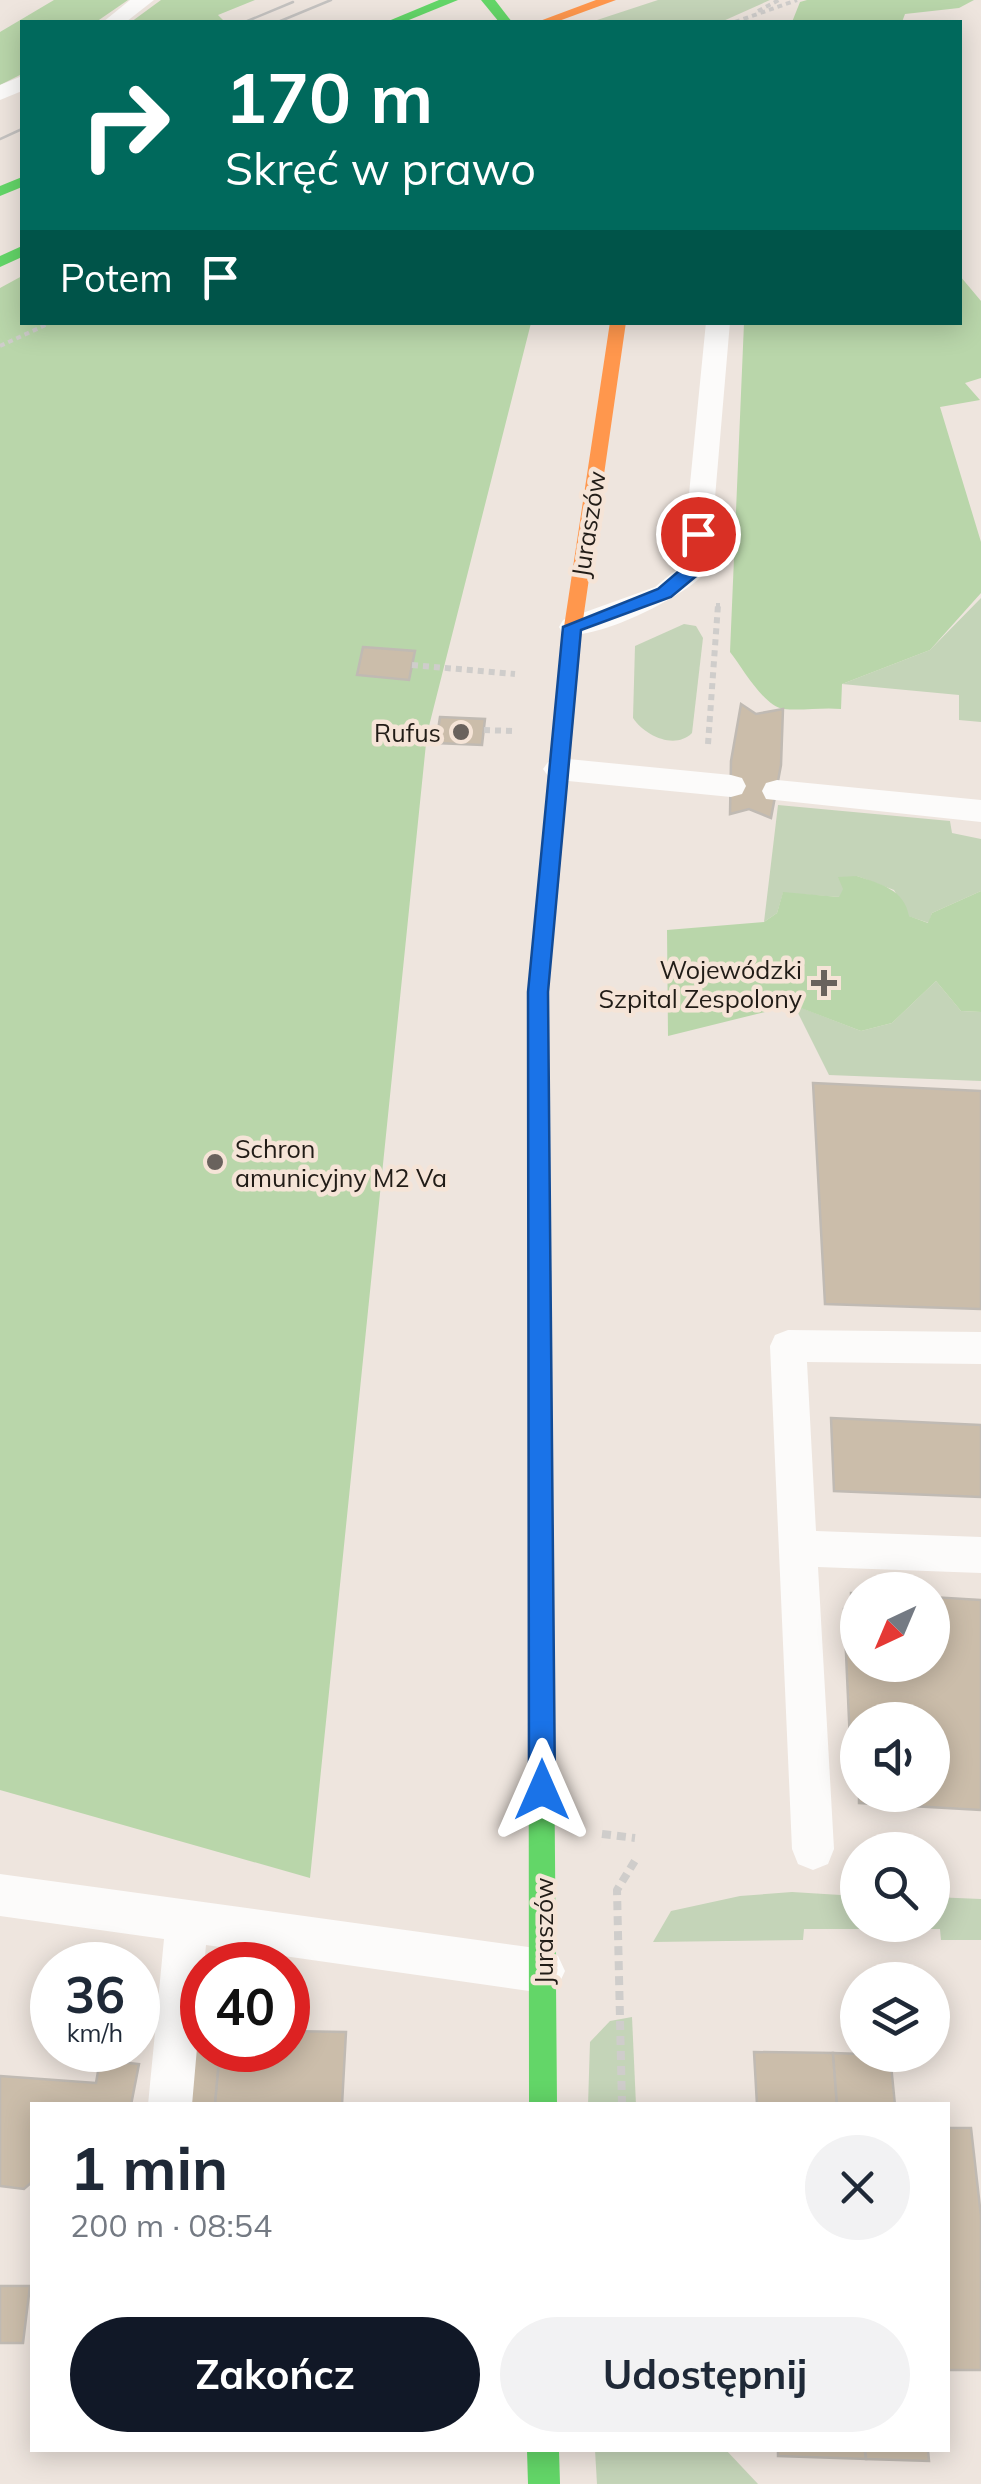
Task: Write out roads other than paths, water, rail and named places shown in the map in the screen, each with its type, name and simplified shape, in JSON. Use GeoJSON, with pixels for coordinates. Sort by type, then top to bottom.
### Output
{"type":"FeatureCollection","features":[{"type":"Feature","properties":{"kind":"street"},"geometry":{"type":"LineString","coordinates":[[397,20],[451,0]]}},
{"type":"Feature","properties":{"kind":"street"},"geometry":{"type":"LineString","coordinates":[[488,0],[504,20]]}},
{"type":"Feature","properties":{"kind":"street"},"geometry":{"type":"LineString","coordinates":[[550,20],[609,0]]}},
{"type":"Feature","properties":{"kind":"street","name":"Juraszów"},"geometry":{"type":"LineString","coordinates":[[543,2102],[538,992],[572,627],[618,325]]}},
{"type":"Feature","properties":{"kind":"street"},"geometry":{"type":"LineString","coordinates":[[544,2452],[544,2484]]}},
{"type":"Feature","properties":{"kind":"lane"},"geometry":{"type":"LineString","coordinates":[[116,20],[144,0]]}},
{"type":"Feature","properties":{"kind":"lane"},"geometry":{"type":"LineString","coordinates":[[572,627],[665,593],[695,568],[718,325]]}},
{"type":"Feature","properties":{"kind":"lane"},"geometry":{"type":"LineString","coordinates":[[558,769],[730,786]]}},
{"type":"Feature","properties":{"kind":"lane"},"geometry":{"type":"LineString","coordinates":[[776,791],[981,811]]}},
{"type":"Feature","properties":{"kind":"lane"},"geometry":{"type":"LineString","coordinates":[[812,1848],[788,1346],[981,1348]]}},
{"type":"Feature","properties":{"kind":"lane"},"geometry":{"type":"LineString","coordinates":[[798,1548],[981,1554]]}},
{"type":"Feature","properties":{"kind":"lane"},"geometry":{"type":"LineString","coordinates":[[0,1895],[543,1971]]}},
{"type":"Feature","properties":{"kind":"lane"},"geometry":{"type":"LineString","coordinates":[[170,2102],[187,1920]]}},
{"type":"Feature","properties":{"kind":"tram line"},"geometry":{"type":"LineString","coordinates":[[283,20],[331,0]]}},
{"type":"Feature","properties":{"kind":"tram line"},"geometry":{"type":"LineString","coordinates":[[250,20],[293,2]]}},
{"type":"Feature","properties":{"kind":"tram line"},"geometry":{"type":"LineString","coordinates":[[0,139],[20,130]]}},
{"type":"Feature","properties":{"kind":"place","name":"Rufus"},"geometry":{"type":"Point","coordinates":[461,732]}},
{"type":"Feature","properties":{"kind":"place","name":"Wojewódzki Szpital Zespolony"},"geometry":{"type":"Point","coordinates":[824,983]}},
{"type":"Feature","properties":{"kind":"place","name":"Schron amunicyjny M2 Va"},"geometry":{"type":"Point","coordinates":[215,1162]}}]}
